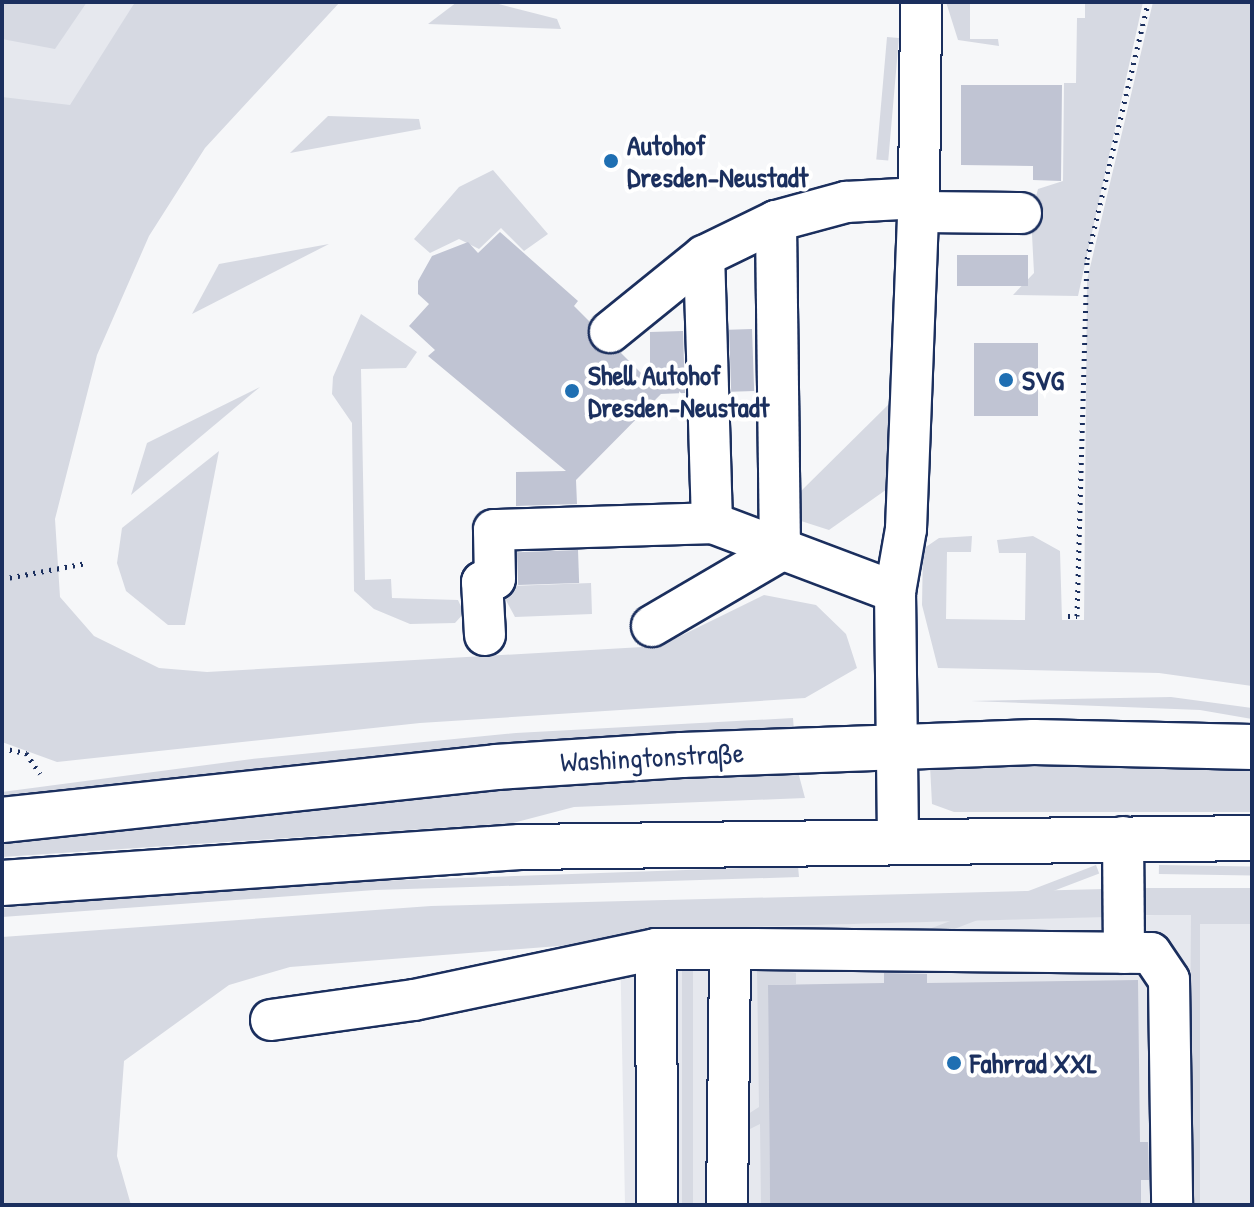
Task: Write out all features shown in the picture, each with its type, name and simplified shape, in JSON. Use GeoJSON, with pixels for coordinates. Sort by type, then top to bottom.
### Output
{"type":"FeatureCollection","features":[{"type":"Feature","properties":{"kind":"main road","name":"Washingtonstraße"},"geometry":{"type":"LineString","coordinates":[[2,820],[47,793],[899,746],[1252,747]]}},
{"type":"Feature","properties":{"kind":"main road"},"geometry":{"type":"LineString","coordinates":[[2,883],[94,871],[520,847],[898,838],[1252,838]]}},
{"type":"Feature","properties":{"kind":"lane"},"geometry":{"type":"LineString","coordinates":[[898,838],[895,592],[906,529],[919,205],[921,2]]}},
{"type":"Feature","properties":{"kind":"lane"},"geometry":{"type":"LineString","coordinates":[[610,332],[704,256],[776,221],[846,202],[1021,213]]}},
{"type":"Feature","properties":{"kind":"lane"},"geometry":{"type":"LineString","coordinates":[[776,221],[780,551]]}},
{"type":"Feature","properties":{"kind":"lane"},"geometry":{"type":"LineString","coordinates":[[704,256],[712,523]]}},
{"type":"Feature","properties":{"kind":"lane"},"geometry":{"type":"LineString","coordinates":[[485,635],[482,582],[495,579],[494,530],[712,523],[895,592]]}},
{"type":"Feature","properties":{"kind":"lane"},"geometry":{"type":"LineString","coordinates":[[652,626],[780,551]]}},
{"type":"Feature","properties":{"kind":"lane"},"geometry":{"type":"LineString","coordinates":[[1123,837],[1124,953]]}},
{"type":"Feature","properties":{"kind":"lane"},"geometry":{"type":"LineString","coordinates":[[271,1020],[414,1000],[656,949],[1151,953],[1169,980],[1172,1205]]}},
{"type":"Feature","properties":{"kind":"lane"},"geometry":{"type":"LineString","coordinates":[[656,949],[657,1205]]}},
{"type":"Feature","properties":{"kind":"lane"},"geometry":{"type":"LineString","coordinates":[[727,1205],[730,950]]}},
{"type":"Feature","properties":{"kind":"path"},"geometry":{"type":"LineString","coordinates":[[1068,616],[1077,616],[1087,259],[1148,2]]}},
{"type":"Feature","properties":{"kind":"path"},"geometry":{"type":"LineString","coordinates":[[2,579],[87,563]]}},
{"type":"Feature","properties":{"kind":"path"},"geometry":{"type":"LineString","coordinates":[[2,748],[26,753],[47,793]]}},
{"type":"Feature","properties":{"kind":"shaded area"},"geometry":{"type":"Polygon","coordinates":[[[2,2],[135,2],[2,221],[2,2]]]}},
{"type":"Feature","properties":{"kind":"shaded area"},"geometry":{"type":"Polygon","coordinates":[[[2,2],[87,2],[55,49],[2,39],[2,2]]]}},
{"type":"Feature","properties":{"kind":"shaded area"},"geometry":{"type":"Polygon","coordinates":[[[135,2],[340,2],[205,148],[149,236],[97,355],[55,519],[60,597],[94,636],[159,668],[207,672],[660,646],[764,595],[816,605],[846,634],[857,668],[805,698],[420,723],[57,762],[2,742],[2,97],[70,105],[135,2]]]}},
{"type":"Feature","properties":{"kind":"shaded area"},"geometry":{"type":"Polygon","coordinates":[[[457,2],[491,2],[557,19],[561,29],[428,24],[457,2]]]}},
{"type":"Feature","properties":{"kind":"shaded area"},"geometry":{"type":"Polygon","coordinates":[[[946,2],[970,2],[970,39],[998,39],[999,46],[958,40],[946,2]]]}},
{"type":"Feature","properties":{"kind":"shaded area"},"geometry":{"type":"Polygon","coordinates":[[[1085,2],[1143,2],[1078,296],[1013,295],[1034,273],[1031,215],[1038,189],[1063,181],[1064,83],[1076,83],[1077,18],[1085,18],[1085,2]]]}},
{"type":"Feature","properties":{"kind":"shaded area"},"geometry":{"type":"Polygon","coordinates":[[[1153,2],[1252,2],[1252,686],[1159,673],[938,668],[922,605],[923,549],[939,538],[972,536],[971,552],[947,552],[946,619],[1025,620],[1026,553],[999,553],[997,540],[1033,536],[1060,551],[1062,620],[1084,620],[1087,280],[1153,2]]]}},
{"type":"Feature","properties":{"kind":"shaded area"},"geometry":{"type":"Polygon","coordinates":[[[887,37],[899,38],[888,161],[876,160],[887,37]]]}},
{"type":"Feature","properties":{"kind":"shaded area"},"geometry":{"type":"Polygon","coordinates":[[[328,116],[419,119],[421,129],[290,153],[328,116]]]}},
{"type":"Feature","properties":{"kind":"shaded area"},"geometry":{"type":"Polygon","coordinates":[[[493,170],[548,234],[524,251],[501,228],[479,249],[459,239],[430,253],[414,239],[459,187],[493,170]]]}},
{"type":"Feature","properties":{"kind":"shaded area"},"geometry":{"type":"Polygon","coordinates":[[[329,244],[192,314],[219,264],[329,244]]]}},
{"type":"Feature","properties":{"kind":"shaded area"},"geometry":{"type":"Polygon","coordinates":[[[361,314],[417,352],[406,368],[361,369],[365,580],[391,579],[392,598],[458,600],[464,613],[455,623],[410,624],[374,609],[354,591],[352,423],[332,394],[333,377],[361,314]]]}},
{"type":"Feature","properties":{"kind":"shaded area"},"geometry":{"type":"Polygon","coordinates":[[[260,387],[131,495],[147,443],[260,387]]]}},
{"type":"Feature","properties":{"kind":"shaded area"},"geometry":{"type":"Polygon","coordinates":[[[892,401],[890,487],[829,530],[801,521],[799,493],[892,401]]]}},
{"type":"Feature","properties":{"kind":"shaded area"},"geometry":{"type":"Polygon","coordinates":[[[219,451],[185,625],[168,625],[126,591],[117,563],[122,528],[219,451]]]}},
{"type":"Feature","properties":{"kind":"shaded area"},"geometry":{"type":"Polygon","coordinates":[[[591,583],[592,614],[515,617],[502,593],[511,586],[591,583]]]}},
{"type":"Feature","properties":{"kind":"shaded area"},"geometry":{"type":"Polygon","coordinates":[[[1171,697],[1252,708],[1252,719],[1200,710],[971,701],[1171,697]]]}},
{"type":"Feature","properties":{"kind":"shaded area"},"geometry":{"type":"Polygon","coordinates":[[[793,718],[794,731],[428,752],[2,801],[2,792],[252,759],[516,733],[793,718]]]}},
{"type":"Feature","properties":{"kind":"shaded area"},"geometry":{"type":"Polygon","coordinates":[[[940,762],[1252,765],[1252,812],[954,812],[932,804],[930,766],[940,762]]]}},
{"type":"Feature","properties":{"kind":"shaded area"},"geometry":{"type":"Polygon","coordinates":[[[797,768],[805,798],[574,807],[513,823],[2,857],[2,838],[467,785],[797,768]]]}},
{"type":"Feature","properties":{"kind":"shaded area"},"geometry":{"type":"Polygon","coordinates":[[[1096,865],[1099,873],[856,967],[852,959],[1096,865]]]}},
{"type":"Feature","properties":{"kind":"shaded area"},"geometry":{"type":"Polygon","coordinates":[[[1159,865],[1252,867],[1252,876],[1159,874],[1159,865]]]}},
{"type":"Feature","properties":{"kind":"shaded area"},"geometry":{"type":"Polygon","coordinates":[[[798,866],[799,877],[375,890],[2,917],[2,908],[92,899],[375,881],[798,866]]]}},
{"type":"Feature","properties":{"kind":"shaded area"},"geometry":{"type":"Polygon","coordinates":[[[1145,888],[1252,888],[1252,924],[1200,924],[1200,1205],[1189,1205],[1191,915],[1145,915],[1145,888]]]}},
{"type":"Feature","properties":{"kind":"shaded area"},"geometry":{"type":"Polygon","coordinates":[[[1104,889],[1106,917],[672,929],[584,944],[290,967],[229,985],[124,1061],[117,1156],[131,1205],[2,1205],[2,937],[431,906],[1104,889]]]}},
{"type":"Feature","properties":{"kind":"shaded area"},"geometry":{"type":"Polygon","coordinates":[[[1252,903],[1252,1205],[625,1205],[620,940],[672,929],[1190,914],[1252,903]]]}},
{"type":"Feature","properties":{"kind":"shaded area"},"geometry":{"type":"Polygon","coordinates":[[[757,968],[796,973],[796,984],[768,985],[770,1205],[761,1205],[760,1124],[742,1133],[742,1118],[759,1107],[757,968]]]}},
{"type":"Feature","properties":{"kind":"shaded area"},"geometry":{"type":"Polygon","coordinates":[[[682,971],[693,971],[693,1205],[682,1205],[682,971]]]}},
{"type":"Feature","properties":{"kind":"building"},"geometry":{"type":"Polygon","coordinates":[[[961,85],[1062,85],[1061,181],[1033,180],[1033,166],[961,165],[961,85]]]}},
{"type":"Feature","properties":{"kind":"building"},"geometry":{"type":"Polygon","coordinates":[[[500,232],[578,301],[574,306],[590,322],[593,347],[620,352],[650,382],[650,332],[683,331],[685,393],[661,394],[576,480],[577,504],[516,506],[516,472],[566,471],[428,356],[435,350],[409,326],[429,304],[418,294],[418,281],[432,256],[468,242],[478,253],[500,232]]]}},
{"type":"Feature","properties":{"kind":"building"},"geometry":{"type":"Polygon","coordinates":[[[957,255],[1028,255],[1028,286],[957,286],[957,255]]]}},
{"type":"Feature","properties":{"kind":"building"},"geometry":{"type":"Polygon","coordinates":[[[752,329],[754,391],[731,392],[729,330],[752,329]]]}},
{"type":"Feature","properties":{"kind":"building","name":"SVG"},"geometry":{"type":"Polygon","coordinates":[[[974,343],[1038,343],[1038,416],[974,416],[974,343]]]}},
{"type":"Feature","properties":{"kind":"building"},"geometry":{"type":"Polygon","coordinates":[[[578,550],[579,583],[518,585],[517,552],[578,550]]]}},
{"type":"Feature","properties":{"kind":"building","name":"Fahrrad XXL"},"geometry":{"type":"Polygon","coordinates":[[[884,973],[927,974],[927,983],[1138,980],[1140,1142],[1148,1142],[1149,1180],[1141,1180],[1141,1205],[770,1205],[768,985],[884,983],[884,973]]]}},
{"type":"Feature","properties":{"kind":"place","name":"Autohof Dresden-Neustadt"},"geometry":{"type":"Point","coordinates":[611,161]}},
{"type":"Feature","properties":{"kind":"place","name":"SVG"},"geometry":{"type":"Point","coordinates":[1006,380]}},
{"type":"Feature","properties":{"kind":"place","name":"Shell Autohof Dresden-Neustadt"},"geometry":{"type":"Point","coordinates":[572,391]}},
{"type":"Feature","properties":{"kind":"place","name":"Fahrrad XXL"},"geometry":{"type":"Point","coordinates":[954,1063]}}]}
